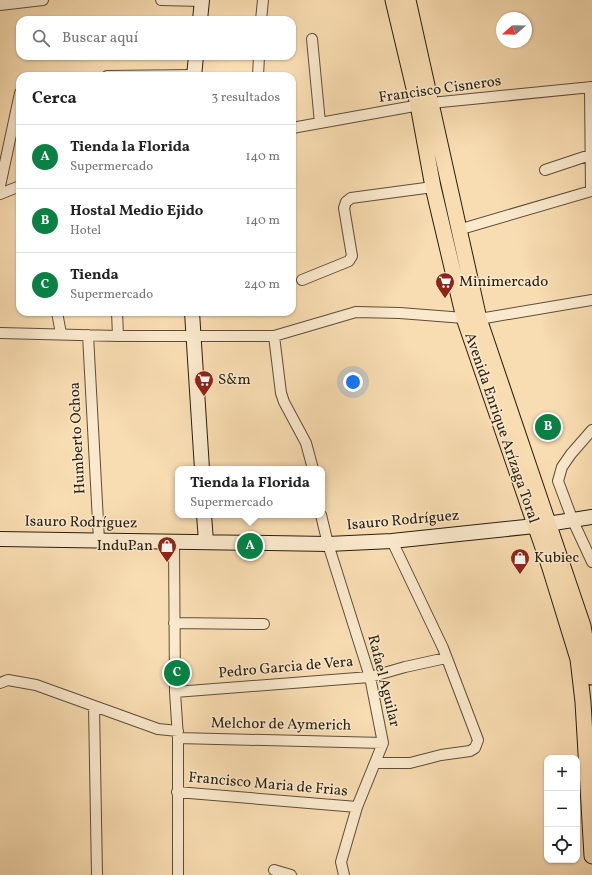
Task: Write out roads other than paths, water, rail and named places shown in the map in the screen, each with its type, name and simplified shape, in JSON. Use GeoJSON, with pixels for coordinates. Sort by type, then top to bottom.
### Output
{"type":"FeatureCollection","features":[{"type":"Feature","properties":{"kind":"main road","name":"Avenida Enrique Arízaga Toral"},"geometry":{"type":"LineString","coordinates":[[393,0],[424,104],[458,230],[479,319],[542,525],[560,597],[578,659],[583,702],[592,856]]}},
{"type":"Feature","properties":{"kind":"main road","name":"Avenida Enrique Arízaga Toral"},"geometry":{"type":"LineString","coordinates":[[408,0],[424,104],[433,187],[464,318],[542,525],[583,626],[592,677]]}},
{"type":"Feature","properties":{"kind":"street"},"geometry":{"type":"LineString","coordinates":[[0,5],[43,0]]}},
{"type":"Feature","properties":{"kind":"street"},"geometry":{"type":"LineString","coordinates":[[161,0],[202,1],[200,16]]}},
{"type":"Feature","properties":{"kind":"street"},"geometry":{"type":"LineString","coordinates":[[261,16],[263,0]]}},
{"type":"Feature","properties":{"kind":"street"},"geometry":{"type":"LineString","coordinates":[[312,39],[320,123]]}},
{"type":"Feature","properties":{"kind":"street"},"geometry":{"type":"LineString","coordinates":[[194,72],[196,60]]}},
{"type":"Feature","properties":{"kind":"street"},"geometry":{"type":"LineString","coordinates":[[258,72],[259,60]]}},
{"type":"Feature","properties":{"kind":"street"},"geometry":{"type":"LineString","coordinates":[[458,230],[591,191],[591,87]]}},
{"type":"Feature","properties":{"kind":"street","name":"Francisco Cisneros"},"geometry":{"type":"LineString","coordinates":[[296,127],[424,104],[591,87]]}},
{"type":"Feature","properties":{"kind":"street"},"geometry":{"type":"LineString","coordinates":[[0,186],[16,112]]}},
{"type":"Feature","properties":{"kind":"street"},"geometry":{"type":"LineString","coordinates":[[545,170],[590,155]]}},
{"type":"Feature","properties":{"kind":"street"},"geometry":{"type":"LineString","coordinates":[[302,280],[349,261],[352,256],[344,208],[346,202],[351,198],[433,187]]}},
{"type":"Feature","properties":{"kind":"street"},"geometry":{"type":"LineString","coordinates":[[0,194],[16,188]]}},
{"type":"Feature","properties":{"kind":"street"},"geometry":{"type":"LineString","coordinates":[[479,319],[592,300]]}},
{"type":"Feature","properties":{"kind":"street"},"geometry":{"type":"LineString","coordinates":[[0,333],[118,336],[274,336],[356,312],[400,313],[464,318]]}},
{"type":"Feature","properties":{"kind":"street"},"geometry":{"type":"LineString","coordinates":[[58,316],[61,334]]}},
{"type":"Feature","properties":{"kind":"street"},"geometry":{"type":"LineString","coordinates":[[117,316],[118,336]]}},
{"type":"Feature","properties":{"kind":"street"},"geometry":{"type":"LineString","coordinates":[[192,316],[202,466]]}},
{"type":"Feature","properties":{"kind":"street","name":"Humberto Ochoa"},"geometry":{"type":"LineString","coordinates":[[88,335],[99,540]]}},
{"type":"Feature","properties":{"kind":"street"},"geometry":{"type":"LineString","coordinates":[[274,336],[281,393],[284,402],[306,443],[312,466]]}},
{"type":"Feature","properties":{"kind":"street"},"geometry":{"type":"LineString","coordinates":[[592,430],[562,467],[558,481],[573,521],[592,562]]}},
{"type":"Feature","properties":{"kind":"street","name":"Isauro Rodríguez"},"geometry":{"type":"LineString","coordinates":[[0,539],[328,544],[392,541],[542,525],[592,517]]}},
{"type":"Feature","properties":{"kind":"street"},"geometry":{"type":"LineString","coordinates":[[204,518],[206,541]]}},
{"type":"Feature","properties":{"kind":"street","name":"Rafael Aguilar"},"geometry":{"type":"LineString","coordinates":[[322,518],[328,544],[370,677],[383,742],[357,808],[341,862],[344,875]]}},
{"type":"Feature","properties":{"kind":"street"},"geometry":{"type":"LineString","coordinates":[[174,541],[174,692],[178,735],[178,875]]}},
{"type":"Feature","properties":{"kind":"street"},"geometry":{"type":"LineString","coordinates":[[375,763],[410,763],[441,755],[470,751],[475,748],[478,740],[446,658],[392,541]]}},
{"type":"Feature","properties":{"kind":"street"},"geometry":{"type":"LineString","coordinates":[[174,623],[264,624]]}},
{"type":"Feature","properties":{"kind":"street","name":"Pedro Garcia de Vera"},"geometry":{"type":"LineString","coordinates":[[174,692],[370,677],[405,667],[446,658]]}},
{"type":"Feature","properties":{"kind":"street","name":"Melchor de Aymerich"},"geometry":{"type":"LineString","coordinates":[[0,683],[8,680],[36,685],[178,735],[383,742]]}},
{"type":"Feature","properties":{"kind":"street"},"geometry":{"type":"LineString","coordinates":[[94,706],[97,875]]}},
{"type":"Feature","properties":{"kind":"street","name":"Francisco Maria de Frias"},"geometry":{"type":"LineString","coordinates":[[177,792],[357,808]]}},
{"type":"Feature","properties":{"kind":"street"},"geometry":{"type":"LineString","coordinates":[[274,870],[291,875]]}},
{"type":"Feature","properties":{"kind":"place","name":"Minimercado"},"geometry":{"type":"Point","coordinates":[445,299]}},
{"type":"Feature","properties":{"kind":"place","name":"S&m"},"geometry":{"type":"Point","coordinates":[204,397]}},
{"type":"Feature","properties":{"kind":"place","name":"Hostal Medio Ejido"},"geometry":{"type":"Point","coordinates":[548,427]}},
{"type":"Feature","properties":{"kind":"place","name":"Tienda la Florida"},"geometry":{"type":"Point","coordinates":[250,546]}},
{"type":"Feature","properties":{"kind":"place","name":"InduPan"},"geometry":{"type":"Point","coordinates":[167,563]}},
{"type":"Feature","properties":{"kind":"place","name":"Kubiec"},"geometry":{"type":"Point","coordinates":[520,575]}},
{"type":"Feature","properties":{"kind":"place","name":"Tienda"},"geometry":{"type":"Point","coordinates":[177,673]}}]}
